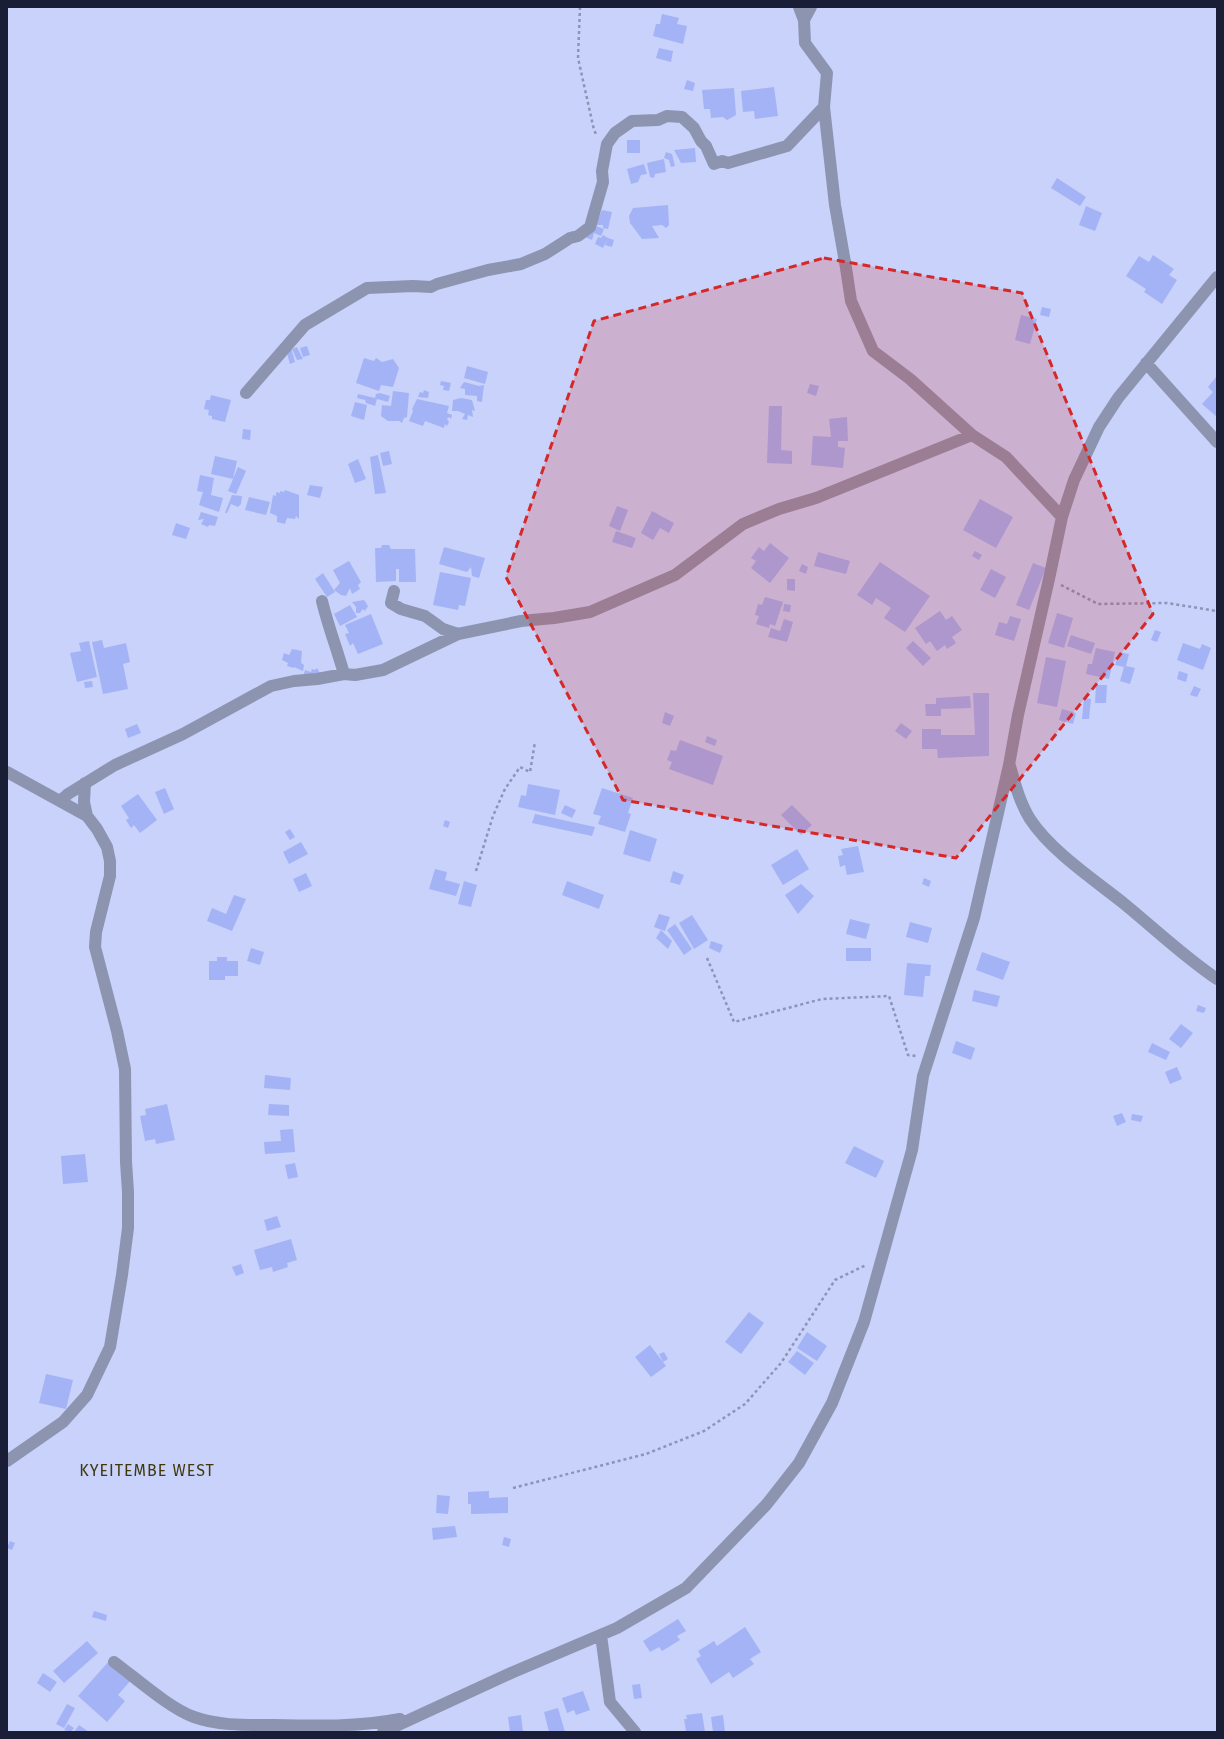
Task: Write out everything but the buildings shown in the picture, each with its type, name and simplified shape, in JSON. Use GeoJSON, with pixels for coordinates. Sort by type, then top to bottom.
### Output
{"type":"FeatureCollection","features":[{"type":"Feature","properties":{"kind":"street"},"geometry":{"type":"LineString","coordinates":[[799,7],[804,20],[805,43],[828,73],[824,107],[835,205],[851,301],[861,328],[873,351],[910,380],[972,435],[1006,458],[1062,517]]}},
{"type":"Feature","properties":{"kind":"street"},"geometry":{"type":"LineString","coordinates":[[804,20],[811,7]]}},
{"type":"Feature","properties":{"kind":"street"},"geometry":{"type":"LineString","coordinates":[[246,394],[305,325],[367,288],[413,286],[431,287],[488,270],[521,264],[545,254],[570,238],[578,236],[590,227],[597,206],[603,182],[602,171],[607,144],[615,133],[632,121],[658,120],[667,116],[682,117],[694,128],[701,141],[706,146],[714,164],[722,161],[728,163],[787,146],[824,107]]}},
{"type":"Feature","properties":{"kind":"street"},"geometry":{"type":"LineString","coordinates":[[382,1732],[511,1673],[617,1628],[686,1588],[766,1505],[799,1463],[832,1402],[864,1322],[912,1150],[923,1076],[930,1059],[974,918],[1009,765],[1018,715],[1050,579],[1062,517],[1074,480],[1099,427],[1118,398],[1217,277]]}},
{"type":"Feature","properties":{"kind":"street"},"geometry":{"type":"LineString","coordinates":[[1146,363],[1217,442]]}},
{"type":"Feature","properties":{"kind":"street"},"geometry":{"type":"LineString","coordinates":[[60,801],[68,794],[115,765],[183,734],[214,715],[271,686],[294,681],[317,680],[344,674],[355,675],[383,670],[458,634],[521,621],[554,618],[590,612],[675,575],[743,524],[778,509],[816,498],[972,435]]}},
{"type":"Feature","properties":{"kind":"street"},"geometry":{"type":"LineString","coordinates":[[394,590],[391,603],[424,616],[443,629],[458,634]]}},
{"type":"Feature","properties":{"kind":"street"},"geometry":{"type":"LineString","coordinates":[[322,601],[328,626],[344,674]]}},
{"type":"Feature","properties":{"kind":"street"},"geometry":{"type":"LineString","coordinates":[[1009,765],[1020,801],[1031,820],[1043,835],[1072,862],[1191,960],[1217,979]]}},
{"type":"Feature","properties":{"kind":"street"},"geometry":{"type":"LineString","coordinates":[[7,772],[87,816],[97,828],[107,847],[110,862],[110,876],[96,932],[95,947],[117,1031],[125,1069],[126,1162],[128,1192],[128,1228],[110,1347],[87,1396],[63,1422],[7,1461]]}},
{"type":"Feature","properties":{"kind":"street"},"geometry":{"type":"LineString","coordinates":[[85,783],[84,802],[87,816]]}},
{"type":"Feature","properties":{"kind":"street"},"geometry":{"type":"LineString","coordinates":[[601,1635],[610,1702],[635,1732]]}},
{"type":"Feature","properties":{"kind":"street"},"geometry":{"type":"LineString","coordinates":[[114,1662],[168,1702],[194,1717],[230,1724],[304,1726],[378,1723],[421,1714]]}},
{"type":"Feature","properties":{"kind":"path"},"geometry":{"type":"LineString","coordinates":[[580,7],[578,58],[594,130],[605,152]]}},
{"type":"Feature","properties":{"kind":"path"},"geometry":{"type":"LineString","coordinates":[[1050,579],[1098,604],[1167,603],[1217,611]]}},
{"type":"Feature","properties":{"kind":"path"},"geometry":{"type":"LineString","coordinates":[[476,871],[493,816],[505,788],[520,767],[530,772],[535,742]]}},
{"type":"Feature","properties":{"kind":"path"},"geometry":{"type":"LineString","coordinates":[[707,958],[734,1022],[822,999],[889,996],[908,1055],[930,1059]]}},
{"type":"Feature","properties":{"kind":"path"},"geometry":{"type":"LineString","coordinates":[[513,1488],[646,1454],[704,1432],[745,1404],[781,1363],[835,1280],[881,1258]]}},
{"type":"Feature","properties":{"kind":"highlighted area"},"geometry":{"type":"Polygon","coordinates":[[[824,258],[1022,293],[1153,614],[956,858],[623,800],[506,577],[594,321],[824,258]]]}},
{"type":"Feature","properties":{"kind":"district","name":"KYEITEMBE WEST"},"geometry":{"type":"Point","coordinates":[147,1470]}}]}
